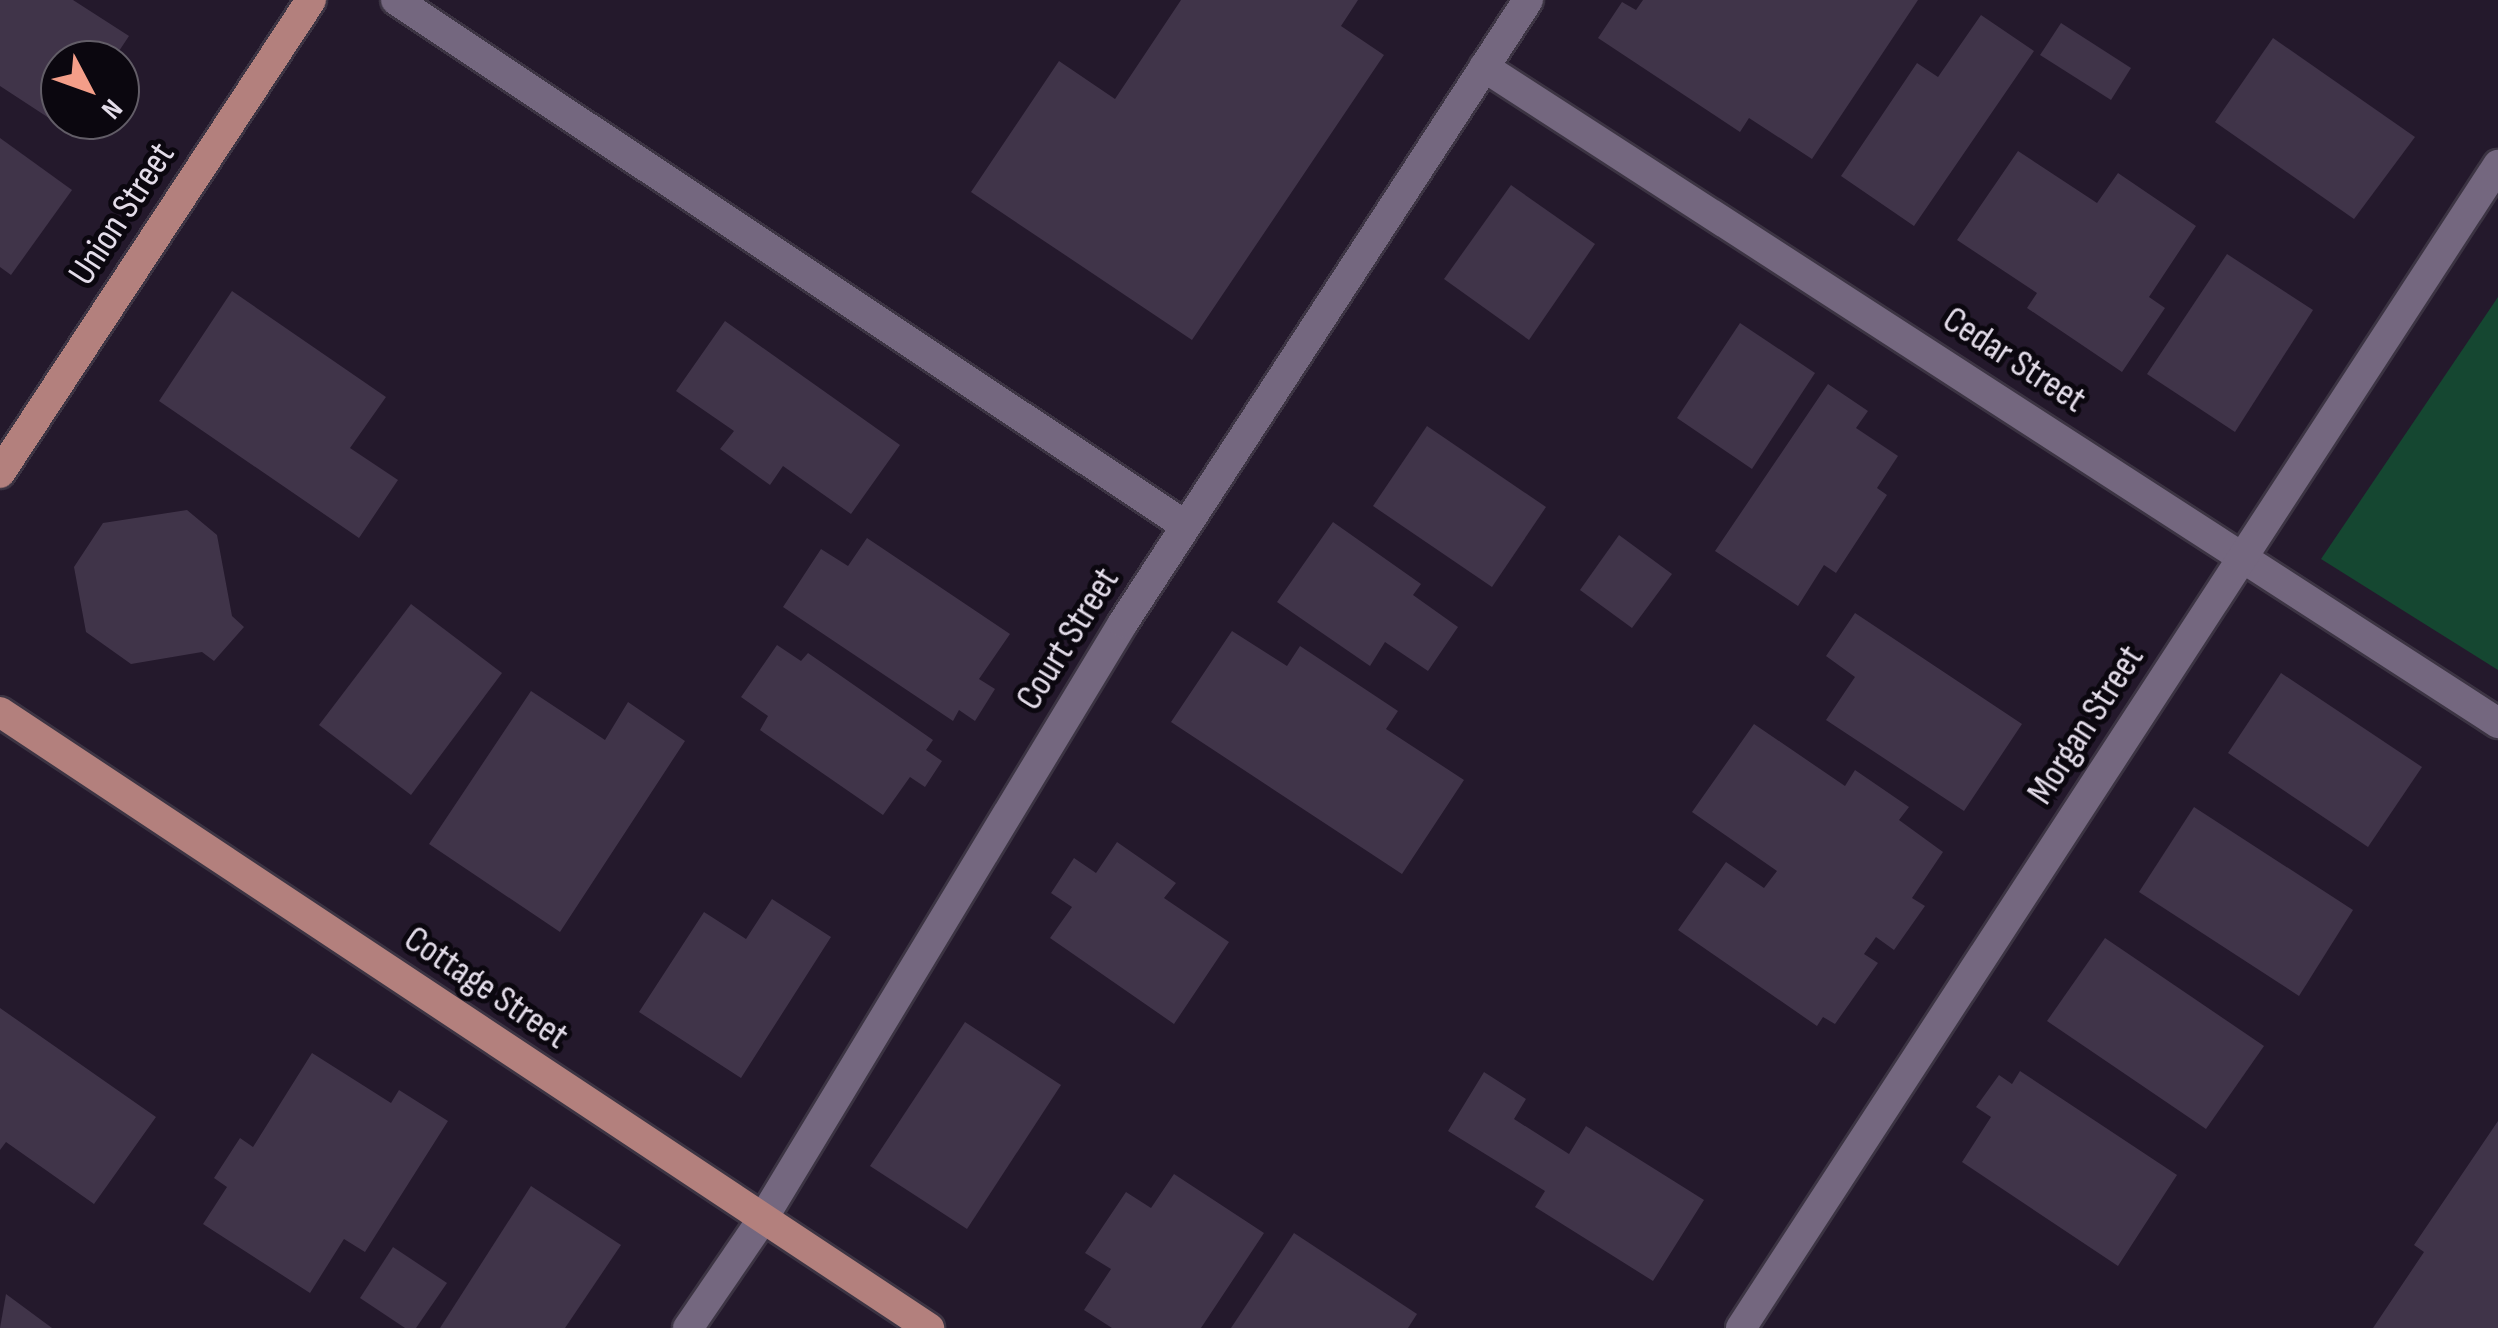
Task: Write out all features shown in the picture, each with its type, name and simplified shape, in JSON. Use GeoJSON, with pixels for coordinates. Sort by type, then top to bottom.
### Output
{"type":"FeatureCollection","features":[{"type":"Feature","properties":{"kind":"main road","name":"Union Street"},"geometry":{"type":"LineString","coordinates":[[0,473],[311,0]]}},
{"type":"Feature","properties":{"kind":"main road","name":"Cottage Street"},"geometry":{"type":"LineString","coordinates":[[0,712],[929,1328]]}},
{"type":"Feature","properties":{"kind":"street"},"geometry":{"type":"LineString","coordinates":[[396,0],[1186,526]]}},
{"type":"Feature","properties":{"kind":"street","name":"Court Street"},"geometry":{"type":"LineString","coordinates":[[688,1328],[762,1220],[1186,526],[1528,0]]}},
{"type":"Feature","properties":{"kind":"street","name":"Cedar Street"},"geometry":{"type":"LineString","coordinates":[[1484,66],[2244,555],[2498,724]]}},
{"type":"Feature","properties":{"kind":"street","name":"Morgan Street"},"geometry":{"type":"LineString","coordinates":[[1741,1328],[2498,165]]}},
{"type":"Feature","properties":{"kind":"green space"},"geometry":{"type":"Polygon","coordinates":[[[2498,297],[2498,670],[2321,559],[2498,297]]]}},
{"type":"Feature","properties":{"kind":"building"},"geometry":{"type":"Polygon","coordinates":[[[0,0],[73,0],[129,36],[126,40],[40,40],[40,112],[0,86],[0,0]]]}},
{"type":"Feature","properties":{"kind":"building"},"geometry":{"type":"Polygon","coordinates":[[[1181,0],[1358,0],[1341,26],[1384,55],[1192,340],[971,192],[1059,61],[1115,99],[1181,0]]]}},
{"type":"Feature","properties":{"kind":"building"},"geometry":{"type":"Polygon","coordinates":[[[1643,0],[1918,0],[1812,159],[1749,118],[1740,132],[1598,38],[1622,2],[1636,10],[1643,0]]]}},
{"type":"Feature","properties":{"kind":"building"},"geometry":{"type":"Polygon","coordinates":[[[1981,15],[2034,51],[1914,226],[1841,176],[1917,63],[1938,77],[1981,15]]]}},
{"type":"Feature","properties":{"kind":"building"},"geometry":{"type":"Polygon","coordinates":[[[2061,23],[2131,68],[2111,100],[2040,55],[2061,23]]]}},
{"type":"Feature","properties":{"kind":"building"},"geometry":{"type":"Polygon","coordinates":[[[2273,38],[2415,137],[2354,219],[2215,122],[2273,38]]]}},
{"type":"Feature","properties":{"kind":"building"},"geometry":{"type":"Polygon","coordinates":[[[0,138],[72,190],[11,275],[0,267],[0,138]]]}},
{"type":"Feature","properties":{"kind":"building"},"geometry":{"type":"Polygon","coordinates":[[[2018,151],[2097,203],[2118,173],[2196,226],[2149,297],[2165,308],[2122,372],[2027,308],[2037,293],[1957,240],[2018,151]]]}},
{"type":"Feature","properties":{"kind":"building"},"geometry":{"type":"Polygon","coordinates":[[[1511,185],[1595,244],[1529,340],[1444,279],[1511,185]]]}},
{"type":"Feature","properties":{"kind":"building"},"geometry":{"type":"Polygon","coordinates":[[[2227,254],[2313,310],[2235,432],[2147,374],[2227,254]]]}},
{"type":"Feature","properties":{"kind":"building"},"geometry":{"type":"Polygon","coordinates":[[[232,291],[386,397],[350,448],[398,480],[359,538],[159,401],[232,291]]]}},
{"type":"Feature","properties":{"kind":"building"},"geometry":{"type":"Polygon","coordinates":[[[725,321],[900,445],[851,514],[783,466],[770,485],[720,449],[734,431],[676,391],[725,321]]]}},
{"type":"Feature","properties":{"kind":"building"},"geometry":{"type":"Polygon","coordinates":[[[1740,323],[1815,373],[1752,469],[1677,418],[1740,323]]]}},
{"type":"Feature","properties":{"kind":"building"},"geometry":{"type":"Polygon","coordinates":[[[1828,384],[1868,411],[1856,428],[1898,456],[1877,488],[1887,495],[1836,573],[1824,565],[1798,606],[1715,551],[1828,384]]]}},
{"type":"Feature","properties":{"kind":"building"},"geometry":{"type":"Polygon","coordinates":[[[1427,426],[1546,507],[1492,587],[1373,506],[1427,426]]]}},
{"type":"Feature","properties":{"kind":"building"},"geometry":{"type":"Polygon","coordinates":[[[187,510],[217,535],[232,616],[244,627],[214,661],[202,652],[131,664],[86,632],[74,567],[103,523],[187,510]]]}},
{"type":"Feature","properties":{"kind":"building"},"geometry":{"type":"Polygon","coordinates":[[[1333,522],[1421,584],[1413,595],[1458,627],[1428,671],[1385,642],[1370,666],[1277,602],[1333,522]]]}},
{"type":"Feature","properties":{"kind":"building"},"geometry":{"type":"Polygon","coordinates":[[[1619,535],[1672,574],[1632,628],[1580,590],[1619,535]]]}},
{"type":"Feature","properties":{"kind":"building"},"geometry":{"type":"Polygon","coordinates":[[[867,538],[1010,634],[979,679],[995,689],[975,721],[959,710],[953,721],[783,607],[821,549],[848,566],[867,538]]]}},
{"type":"Feature","properties":{"kind":"building"},"geometry":{"type":"Polygon","coordinates":[[[411,604],[502,673],[411,795],[319,725],[411,604]]]}},
{"type":"Feature","properties":{"kind":"building"},"geometry":{"type":"Polygon","coordinates":[[[1855,613],[2022,724],[1964,811],[1826,720],[1855,677],[1826,656],[1855,613]]]}},
{"type":"Feature","properties":{"kind":"building"},"geometry":{"type":"Polygon","coordinates":[[[1232,631],[1287,666],[1300,646],[1398,711],[1386,729],[1464,780],[1402,874],[1171,722],[1232,631]]]}},
{"type":"Feature","properties":{"kind":"building"},"geometry":{"type":"Polygon","coordinates":[[[777,645],[801,661],[808,653],[933,740],[926,750],[942,761],[925,787],[910,777],[883,815],[760,730],[768,716],[741,697],[777,645]]]}},
{"type":"Feature","properties":{"kind":"building"},"geometry":{"type":"Polygon","coordinates":[[[2281,673],[2422,767],[2368,847],[2228,753],[2281,673]]]}},
{"type":"Feature","properties":{"kind":"building"},"geometry":{"type":"Polygon","coordinates":[[[531,691],[605,740],[628,702],[685,741],[560,932],[429,844],[531,691]]]}},
{"type":"Feature","properties":{"kind":"building"},"geometry":{"type":"Polygon","coordinates":[[[1754,724],[1845,786],[1855,770],[1909,807],[1899,820],[1943,852],[1912,898],[1925,906],[1894,950],[1876,937],[1864,954],[1878,963],[1835,1024],[1823,1017],[1817,1026],[1678,930],[1726,862],[1764,888],[1777,871],[1692,812],[1754,724]]]}},
{"type":"Feature","properties":{"kind":"building"},"geometry":{"type":"Polygon","coordinates":[[[2194,807],[2353,910],[2299,996],[2139,892],[2194,807]]]}},
{"type":"Feature","properties":{"kind":"building"},"geometry":{"type":"Polygon","coordinates":[[[1117,842],[1176,883],[1164,898],[1229,942],[1174,1024],[1050,938],[1072,907],[1051,893],[1074,858],[1096,873],[1117,842]]]}},
{"type":"Feature","properties":{"kind":"building"},"geometry":{"type":"Polygon","coordinates":[[[772,899],[831,937],[741,1078],[639,1012],[704,912],[746,939],[772,899]]]}},
{"type":"Feature","properties":{"kind":"building"},"geometry":{"type":"Polygon","coordinates":[[[2105,938],[2264,1046],[2206,1129],[2047,1021],[2105,938]]]}},
{"type":"Feature","properties":{"kind":"building"},"geometry":{"type":"Polygon","coordinates":[[[0,1008],[156,1117],[94,1204],[6,1142],[0,1150],[0,1008]]]}},
{"type":"Feature","properties":{"kind":"building"},"geometry":{"type":"Polygon","coordinates":[[[965,1022],[1061,1085],[967,1229],[870,1166],[965,1022]]]}},
{"type":"Feature","properties":{"kind":"building"},"geometry":{"type":"Polygon","coordinates":[[[312,1053],[391,1103],[399,1090],[448,1121],[365,1252],[344,1239],[310,1293],[203,1224],[227,1187],[214,1178],[240,1138],[253,1147],[312,1053]]]}},
{"type":"Feature","properties":{"kind":"building"},"geometry":{"type":"Polygon","coordinates":[[[2020,1071],[2177,1175],[2118,1266],[1962,1162],[1991,1117],[1976,1107],[1999,1075],[2012,1084],[2020,1071]]]}},
{"type":"Feature","properties":{"kind":"building"},"geometry":{"type":"Polygon","coordinates":[[[1484,1072],[1526,1099],[1514,1119],[1569,1154],[1586,1126],[1704,1200],[1653,1281],[1535,1207],[1545,1191],[1448,1131],[1484,1072]]]}},
{"type":"Feature","properties":{"kind":"building"},"geometry":{"type":"Polygon","coordinates":[[[2498,1121],[2498,1328],[2373,1328],[2424,1252],[2414,1245],[2498,1121]]]}},
{"type":"Feature","properties":{"kind":"building"},"geometry":{"type":"Polygon","coordinates":[[[1174,1174],[1264,1233],[1201,1328],[1112,1328],[1084,1310],[1111,1269],[1085,1253],[1126,1192],[1151,1208],[1174,1174]]]}},
{"type":"Feature","properties":{"kind":"building"},"geometry":{"type":"Polygon","coordinates":[[[531,1186],[621,1245],[565,1328],[440,1328],[531,1186]]]}},
{"type":"Feature","properties":{"kind":"building"},"geometry":{"type":"Polygon","coordinates":[[[1294,1233],[1417,1314],[1408,1328],[1231,1328],[1294,1233]]]}},
{"type":"Feature","properties":{"kind":"building"},"geometry":{"type":"Polygon","coordinates":[[[393,1247],[447,1283],[416,1328],[405,1328],[360,1298],[393,1247]]]}},
{"type":"Feature","properties":{"kind":"building"},"geometry":{"type":"Polygon","coordinates":[[[6,1294],[52,1328],[0,1328],[6,1294]]]}}]}
